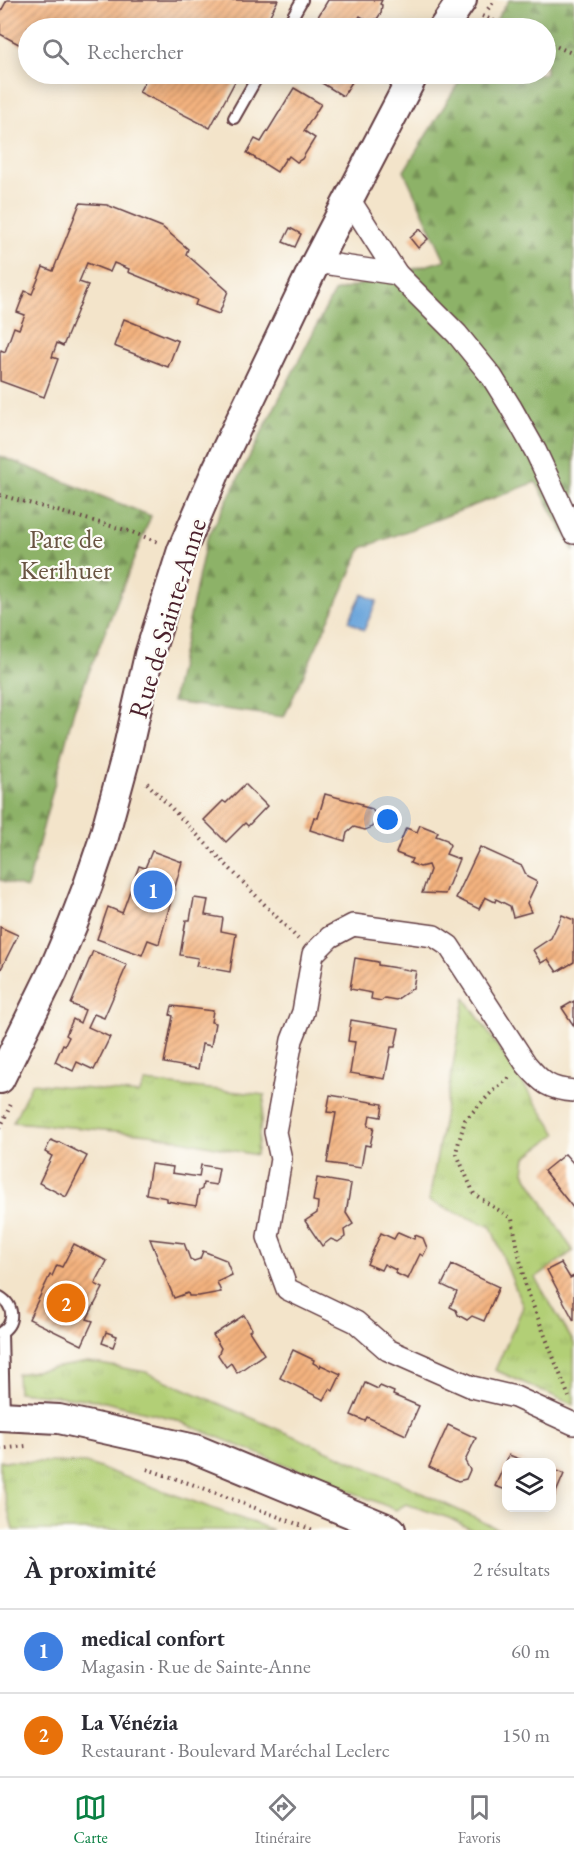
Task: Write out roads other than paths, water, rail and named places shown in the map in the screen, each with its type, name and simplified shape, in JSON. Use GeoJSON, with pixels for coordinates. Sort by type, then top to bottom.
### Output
{"type":"FeatureCollection","features":[{"type":"Feature","properties":{"kind":"street"},"geometry":{"type":"LineString","coordinates":[[449,18],[458,1]]}},
{"type":"Feature","properties":{"kind":"street","name":"Rue de Sainte-Anne"},"geometry":{"type":"LineString","coordinates":[[7,1089],[95,864],[125,760],[149,655],[182,550],[216,471],[316,262],[409,84]]}},
{"type":"Feature","properties":{"kind":"street"},"geometry":{"type":"LineString","coordinates":[[349,199],[397,274],[457,334],[492,377],[536,452],[574,533]]}},
{"type":"Feature","properties":{"kind":"street"},"geometry":{"type":"LineString","coordinates":[[316,262],[397,274]]}},
{"type":"Feature","properties":{"kind":"street"},"geometry":{"type":"LineString","coordinates":[[574,1091],[554,1088],[540,1080],[526,1064],[448,946],[434,936],[353,926],[330,937],[313,954],[303,1012],[292,1040],[275,1132],[281,1159],[268,1237],[287,1289],[356,1322],[388,1350],[472,1387],[515,1397],[574,1424]]}},
{"type":"Feature","properties":{"kind":"street"},"geometry":{"type":"LineString","coordinates":[[2,1416],[58,1419],[195,1449],[391,1530]]}},
{"type":"Feature","properties":{"kind":"lane"},"geometry":{"type":"LineString","coordinates":[[292,18],[302,0]]}},
{"type":"Feature","properties":{"kind":"lane"},"geometry":{"type":"LineString","coordinates":[[234,118],[254,84]]}},
{"type":"Feature","properties":{"kind":"lane"},"geometry":{"type":"LineString","coordinates":[[0,1297],[8,1303],[12,1316],[7,1328],[1,1333],[2,1416]]}},
{"type":"Feature","properties":{"kind":"water"},"geometry":{"type":"Polygon","coordinates":[[[362,594],[377,601],[364,630],[349,621],[362,594]]]}},
{"type":"Feature","properties":{"kind":"place","name":"medical confort"},"geometry":{"type":"Point","coordinates":[153,890]}},
{"type":"Feature","properties":{"kind":"place","name":"La Vénézia"},"geometry":{"type":"Point","coordinates":[66,1303]}},
{"type":"Feature","properties":{"kind":"park label","name":"Parc de Kerihuer"},"geometry":{"type":"Point","coordinates":[66,554]}}]}
